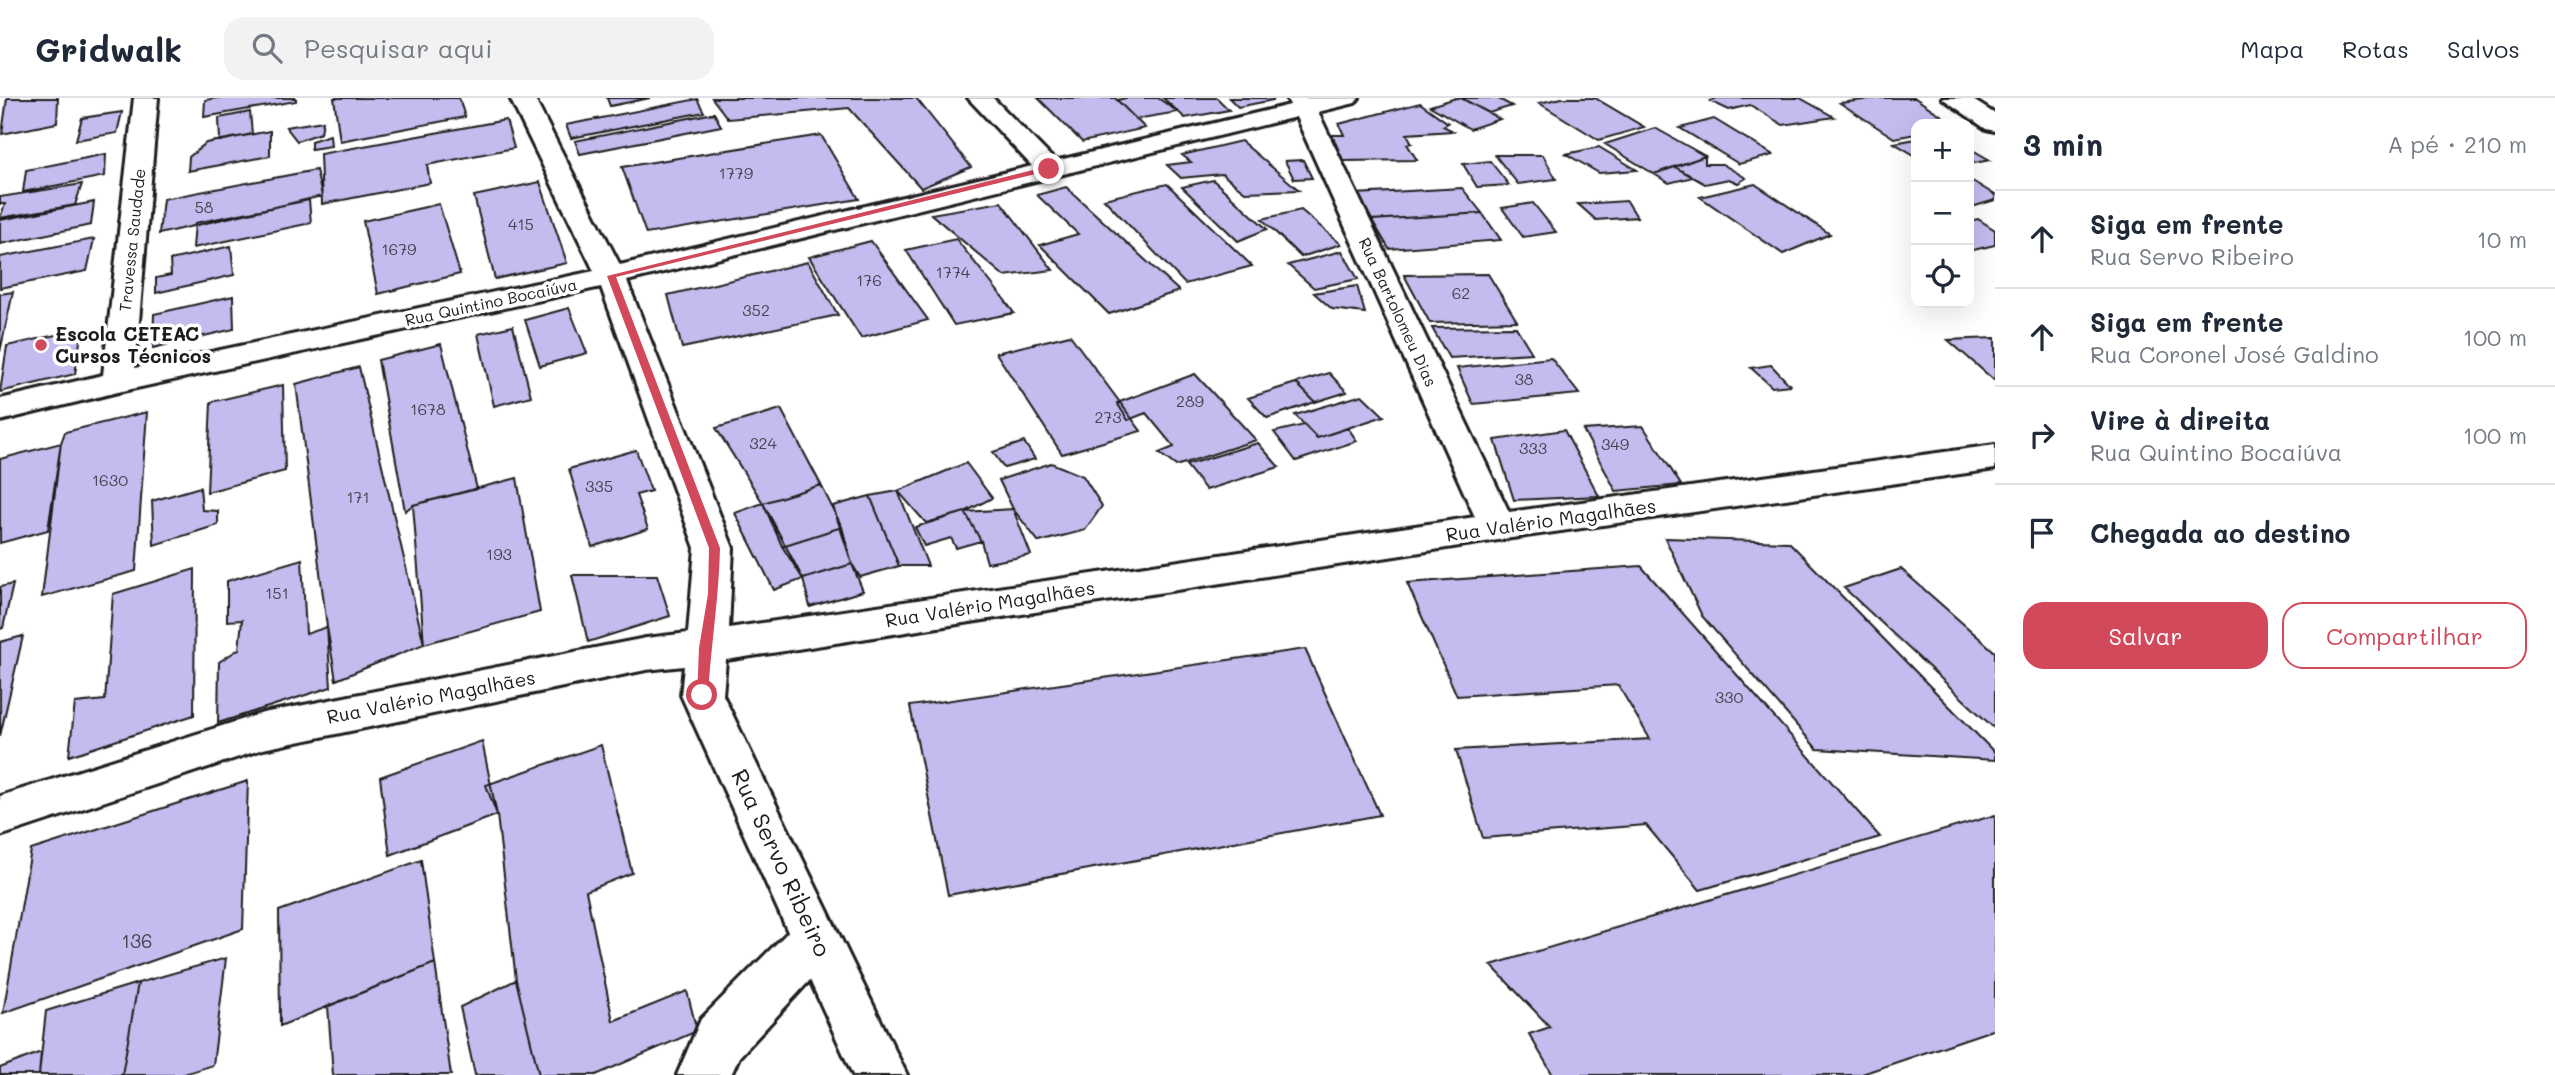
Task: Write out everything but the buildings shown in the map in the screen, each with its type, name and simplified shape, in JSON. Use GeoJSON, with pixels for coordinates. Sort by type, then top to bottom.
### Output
{"type":"FeatureCollection","features":[{"type":"Feature","properties":{"kind":"street","name":"Travessa Saudade"},"geometry":{"type":"LineString","coordinates":[[118,382],[146,98]]}},
{"type":"Feature","properties":{"kind":"street","name":"Rua Servo Ribeiro"},"geometry":{"type":"LineString","coordinates":[[522,98],[611,276],[714,548],[713,594],[705,648],[702,695],[880,1075]]}},
{"type":"Feature","properties":{"kind":"street"},"geometry":{"type":"LineString","coordinates":[[980,98],[1049,169]]}},
{"type":"Feature","properties":{"kind":"street","name":"Rua Quintino Bocaiúva"},"geometry":{"type":"LineString","coordinates":[[0,410],[611,276],[1049,169],[1301,103],[1347,98]]}},
{"type":"Feature","properties":{"kind":"street"},"geometry":{"type":"LineString","coordinates":[[1954,98],[1995,124]]}},
{"type":"Feature","properties":{"kind":"street","name":"Rua Bartolomeu Dias"},"geometry":{"type":"LineString","coordinates":[[1301,103],[1498,527]]}},
{"type":"Feature","properties":{"kind":"street","name":"Rua Valério Magalhães"},"geometry":{"type":"LineString","coordinates":[[0,816],[263,731],[646,654],[705,648],[1498,527],[1995,457]]}},
{"type":"Feature","properties":{"kind":"street"},"geometry":{"type":"LineString","coordinates":[[704,1075],[720,1038],[816,937]]}},
{"type":"Feature","properties":{"kind":"place","name":"Escola CETEAC Cursos Técnicos"},"geometry":{"type":"Point","coordinates":[41,345]}},
{"type":"Feature","properties":{"kind":"route"},"geometry":{"type":"LineString","coordinates":[[702,695],[715,572],[714,548],[611,276],[1049,169]]}}]}
